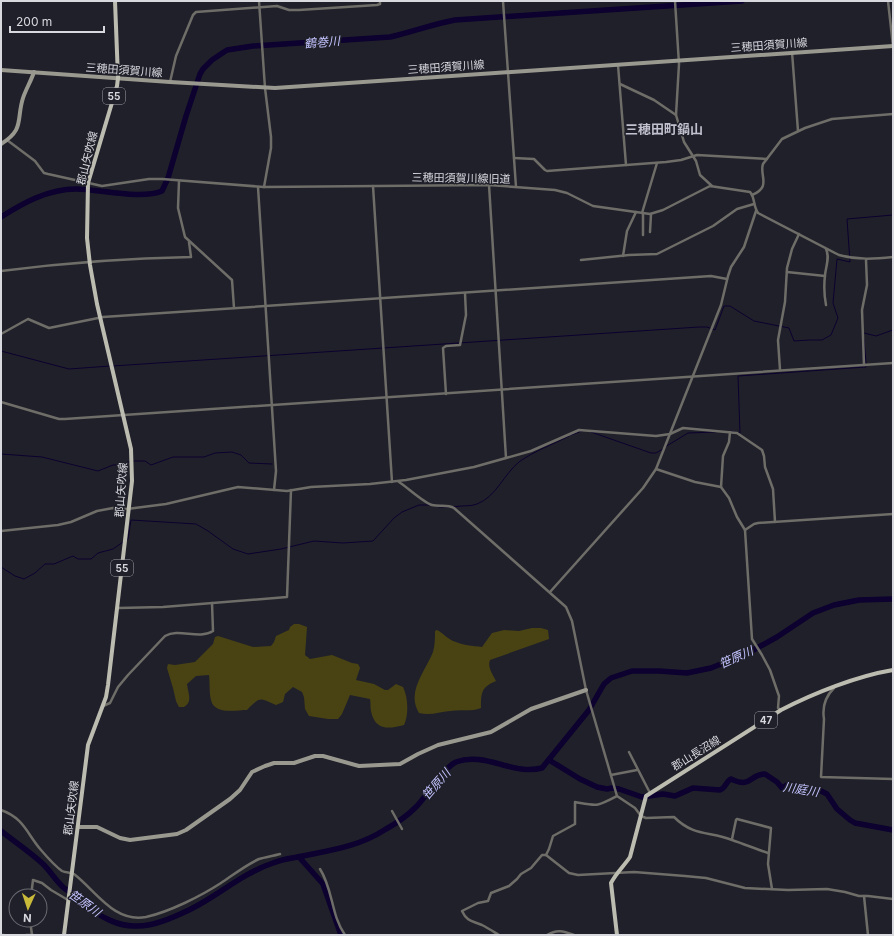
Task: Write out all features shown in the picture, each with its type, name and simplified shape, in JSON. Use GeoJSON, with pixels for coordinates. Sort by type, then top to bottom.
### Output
{"type":"FeatureCollection","features":[{"type":"Feature","properties":{"kind":"main road","name":"郡山矢吹線"},"geometry":{"type":"LineString","coordinates":[[65,935],[88,745],[103,706],[108,685],[132,481],[132,460],[100,317],[90,262],[86,228],[88,183],[117,86],[115,1]]}},
{"type":"Feature","properties":{"kind":"main road","name":"三穂田須賀川線"},"geometry":{"type":"LineString","coordinates":[[1,70],[265,88],[303,87],[507,71],[893,46]]}},
{"type":"Feature","properties":{"kind":"main road"},"geometry":{"type":"LineString","coordinates":[[1,144],[8,140],[16,131],[20,122],[23,99],[34,72]]}},
{"type":"Feature","properties":{"kind":"main road","name":"郡山長沼線"},"geometry":{"type":"LineString","coordinates":[[617,935],[611,882],[630,857],[640,814],[646,796],[781,710],[802,699],[855,679],[893,670]]}},
{"type":"Feature","properties":{"kind":"main road"},"geometry":{"type":"LineString","coordinates":[[78,827],[97,827],[120,838],[132,840],[178,834],[189,829],[230,799],[240,790],[252,772],[265,766],[274,763],[294,763],[315,756],[323,756],[358,766],[400,764],[438,745],[491,732],[531,710],[586,690]]}},
{"type":"Feature","properties":{"kind":"street"},"geometry":{"type":"LineString","coordinates":[[259,1],[265,88],[271,144],[264,187]]}},
{"type":"Feature","properties":{"kind":"street"},"geometry":{"type":"LineString","coordinates":[[170,82],[176,56],[194,13],[279,6],[289,10],[299,10],[377,5],[380,4],[380,1]]}},
{"type":"Feature","properties":{"kind":"street"},"geometry":{"type":"LineString","coordinates":[[503,1],[516,187]]}},
{"type":"Feature","properties":{"kind":"street"},"geometry":{"type":"LineString","coordinates":[[888,1],[893,46]]}},
{"type":"Feature","properties":{"kind":"street"},"geometry":{"type":"LineString","coordinates":[[550,592],[643,488],[656,469],[722,305],[731,267],[744,246],[756,211],[752,195],[748,191],[732,190],[712,186],[700,175],[696,162],[683,139],[676,115],[679,61],[675,2]]}},
{"type":"Feature","properties":{"kind":"street"},"geometry":{"type":"LineString","coordinates":[[792,52],[798,131]]}},
{"type":"Feature","properties":{"kind":"street"},"geometry":{"type":"LineString","coordinates":[[618,65],[626,165]]}},
{"type":"Feature","properties":{"kind":"street"},"geometry":{"type":"LineString","coordinates":[[620,84],[654,100],[676,115]]}},
{"type":"Feature","properties":{"kind":"street"},"geometry":{"type":"LineString","coordinates":[[752,195],[758,193],[762,186],[764,177],[762,167],[767,158],[782,140],[798,131],[832,119],[893,114]]}},
{"type":"Feature","properties":{"kind":"street","name":"三穂田須賀川線旧道"},"geometry":{"type":"LineString","coordinates":[[8,140],[35,161],[44,173],[102,186],[149,179],[258,187],[489,185],[562,191],[590,205],[652,214],[712,186]]}},
{"type":"Feature","properties":{"kind":"street"},"geometry":{"type":"LineString","coordinates":[[514,158],[534,159],[547,171],[656,163],[678,160],[697,155],[767,158]]}},
{"type":"Feature","properties":{"kind":"street"},"geometry":{"type":"LineString","coordinates":[[643,235],[643,213],[656,163]]}},
{"type":"Feature","properties":{"kind":"street"},"geometry":{"type":"LineString","coordinates":[[178,181],[178,212],[185,237],[232,280],[234,308]]}},
{"type":"Feature","properties":{"kind":"street"},"geometry":{"type":"LineString","coordinates":[[489,185],[506,458]]}},
{"type":"Feature","properties":{"kind":"street"},"geometry":{"type":"LineString","coordinates":[[372,186],[392,482]]}},
{"type":"Feature","properties":{"kind":"street"},"geometry":{"type":"LineString","coordinates":[[258,187],[276,471],[274,490]]}},
{"type":"Feature","properties":{"kind":"street"},"geometry":{"type":"LineString","coordinates":[[581,260],[656,254],[713,226],[737,209],[754,204]]}},
{"type":"Feature","properties":{"kind":"street"},"geometry":{"type":"LineString","coordinates":[[756,211],[846,257],[866,260],[893,257]]}},
{"type":"Feature","properties":{"kind":"street"},"geometry":{"type":"LineString","coordinates":[[623,256],[627,231],[636,212]]}},
{"type":"Feature","properties":{"kind":"street"},"geometry":{"type":"LineString","coordinates":[[650,232],[652,214]]}},
{"type":"Feature","properties":{"kind":"street"},"geometry":{"type":"LineString","coordinates":[[780,370],[778,340],[786,296],[787,272],[792,249],[799,234]]}},
{"type":"Feature","properties":{"kind":"street"},"geometry":{"type":"LineString","coordinates":[[1,271],[49,265],[191,257],[189,242]]}},
{"type":"Feature","properties":{"kind":"street"},"geometry":{"type":"LineString","coordinates":[[826,248],[828,255],[825,276],[826,305]]}},
{"type":"Feature","properties":{"kind":"street"},"geometry":{"type":"LineString","coordinates":[[864,365],[862,310],[867,285],[866,260]]}},
{"type":"Feature","properties":{"kind":"street"},"geometry":{"type":"LineString","coordinates":[[787,272],[825,276]]}},
{"type":"Feature","properties":{"kind":"street"},"geometry":{"type":"LineString","coordinates":[[1,334],[28,319],[49,328],[100,317],[711,276],[727,280]]}},
{"type":"Feature","properties":{"kind":"street"},"geometry":{"type":"LineString","coordinates":[[446,394],[443,348],[446,346],[460,345],[466,316],[465,293]]}},
{"type":"Feature","properties":{"kind":"street"},"geometry":{"type":"LineString","coordinates":[[1,402],[59,419],[893,363]]}},
{"type":"Feature","properties":{"kind":"street"},"geometry":{"type":"LineString","coordinates":[[1,531],[52,526],[71,522],[97,511],[182,501],[238,487],[291,490],[311,487],[398,481],[474,467],[538,449],[579,430],[656,436],[670,434],[683,428],[730,432],[741,435],[763,452],[764,465],[773,489],[774,522]]}},
{"type":"Feature","properties":{"kind":"street"},"geometry":{"type":"LineString","coordinates":[[730,432],[729,442],[723,456],[721,487],[729,498],[737,517],[745,530],[752,639],[770,670],[780,698],[778,708],[781,710]]}},
{"type":"Feature","properties":{"kind":"street"},"geometry":{"type":"LineString","coordinates":[[656,469],[695,482],[721,487]]}},
{"type":"Feature","properties":{"kind":"street"},"geometry":{"type":"LineString","coordinates":[[398,481],[433,505],[451,506],[454,508],[566,607],[572,620],[586,690],[616,795],[648,819],[674,817],[683,826],[689,829],[732,839],[768,853]]}},
{"type":"Feature","properties":{"kind":"street"},"geometry":{"type":"LineString","coordinates":[[118,608],[156,608],[287,597],[291,490]]}},
{"type":"Feature","properties":{"kind":"street"},"geometry":{"type":"LineString","coordinates":[[745,530],[756,523],[893,514]]}},
{"type":"Feature","properties":{"kind":"street"},"geometry":{"type":"LineString","coordinates":[[103,706],[110,703],[119,685],[165,636],[171,633],[191,634],[212,632],[214,629],[212,603]]}},
{"type":"Feature","properties":{"kind":"street"},"geometry":{"type":"LineString","coordinates":[[835,687],[826,698],[823,712],[824,726],[821,777],[893,779]]}},
{"type":"Feature","properties":{"kind":"street"},"geometry":{"type":"LineString","coordinates":[[629,752],[650,793]]}},
{"type":"Feature","properties":{"kind":"street"},"geometry":{"type":"LineString","coordinates":[[611,776],[637,770]]}},
{"type":"Feature","properties":{"kind":"street"},"geometry":{"type":"LineString","coordinates":[[499,935],[482,925],[470,922],[466,919],[462,911],[488,901],[491,893],[509,886],[517,880],[521,874],[531,868],[542,855],[546,855],[553,836],[575,824],[575,802],[596,806],[616,795]]}},
{"type":"Feature","properties":{"kind":"street"},"geometry":{"type":"LineString","coordinates":[[1,810],[19,820],[41,850],[61,870],[72,874],[115,911],[128,917],[136,918],[152,915],[183,903],[219,884],[260,859],[280,854]]}},
{"type":"Feature","properties":{"kind":"street"},"geometry":{"type":"LineString","coordinates":[[392,811],[402,829]]}},
{"type":"Feature","properties":{"kind":"street"},"geometry":{"type":"LineString","coordinates":[[732,839],[737,819],[771,828],[768,864],[772,889]]}},
{"type":"Feature","properties":{"kind":"street"},"geometry":{"type":"LineString","coordinates":[[546,855],[573,874],[582,875],[634,872],[699,877],[745,888],[826,889],[864,896],[893,899]]}},
{"type":"Feature","properties":{"kind":"street"},"geometry":{"type":"LineString","coordinates":[[320,869],[331,896],[336,920],[345,935]]}},
{"type":"Feature","properties":{"kind":"street"},"geometry":{"type":"LineString","coordinates":[[32,888],[33,880],[42,882],[51,890],[69,899]]}},
{"type":"Feature","properties":{"kind":"street"},"geometry":{"type":"LineString","coordinates":[[864,896],[868,935]]}},
{"type":"Feature","properties":{"kind":"street"},"geometry":{"type":"LineString","coordinates":[[547,935],[553,931],[561,931],[574,935]]}},
{"type":"Feature","properties":{"kind":"street"},"geometry":{"type":"LineString","coordinates":[[26,935],[32,935]]}},
{"type":"Feature","properties":{"kind":"shaded area"},"geometry":{"type":"Polygon","coordinates":[[[294,624],[307,627],[305,655],[310,659],[332,655],[358,664],[360,668],[356,680],[374,684],[385,690],[388,690],[396,684],[403,687],[407,706],[407,716],[404,725],[388,728],[379,725],[373,718],[370,699],[350,695],[342,714],[338,719],[309,716],[305,709],[302,692],[293,687],[285,694],[283,702],[276,705],[263,700],[258,700],[247,710],[221,710],[213,705],[211,700],[209,675],[196,676],[187,684],[189,697],[188,703],[184,707],[179,707],[167,668],[168,664],[175,665],[195,662],[213,644],[215,637],[218,636],[253,647],[271,646],[276,636],[289,630],[294,624]]]}},
{"type":"Feature","properties":{"kind":"shaded area"},"geometry":{"type":"Polygon","coordinates":[[[532,628],[548,630],[549,639],[490,660],[490,668],[496,681],[487,686],[483,691],[481,708],[473,710],[454,710],[431,714],[419,713],[416,705],[416,690],[418,682],[433,652],[435,644],[435,631],[437,630],[456,642],[482,647],[492,633],[504,630],[519,631],[532,628]]]}},
{"type":"Feature","properties":{"kind":"waterway","name":"鶴巻川"},"geometry":{"type":"LineString","coordinates":[[1,217],[36,198],[56,191],[85,189],[132,194],[162,191],[168,178],[200,74],[212,60],[227,50],[253,46],[390,37],[455,20],[742,1]]}},
{"type":"Feature","properties":{"kind":"waterway"},"geometry":{"type":"LineString","coordinates":[[113,366],[699,327],[707,327],[715,330],[724,306],[730,306],[754,321],[789,328],[794,341],[822,340],[831,335],[838,318],[833,303],[837,259],[850,262],[847,219],[893,215]]}},
{"type":"Feature","properties":{"kind":"waterway"},"geometry":{"type":"LineString","coordinates":[[864,333],[876,336],[893,330]]}},
{"type":"Feature","properties":{"kind":"waterway"},"geometry":{"type":"LineString","coordinates":[[864,339],[866,363]]}},
{"type":"Feature","properties":{"kind":"waterway"},"geometry":{"type":"LineString","coordinates":[[1,351],[69,369],[110,366]]}},
{"type":"Feature","properties":{"kind":"waterway"},"geometry":{"type":"LineString","coordinates":[[730,431],[740,433],[738,376],[866,367]]}},
{"type":"Feature","properties":{"kind":"waterway"},"geometry":{"type":"LineString","coordinates":[[571,435],[582,431]]}},
{"type":"Feature","properties":{"kind":"waterway"},"geometry":{"type":"LineString","coordinates":[[591,432],[651,453],[656,453],[663,449]]}},
{"type":"Feature","properties":{"kind":"waterway"},"geometry":{"type":"LineString","coordinates":[[665,447],[688,433],[716,432]]}},
{"type":"Feature","properties":{"kind":"waterway"},"geometry":{"type":"LineString","coordinates":[[453,507],[474,505],[484,501],[495,491],[519,462],[537,451],[569,436]]}},
{"type":"Feature","properties":{"kind":"waterway"},"geometry":{"type":"LineString","coordinates":[[134,461],[145,461],[151,465],[173,457],[204,457],[215,453],[232,452],[241,455],[249,463],[272,464]]}},
{"type":"Feature","properties":{"kind":"waterway"},"geometry":{"type":"LineString","coordinates":[[1,454],[42,457],[98,471],[113,465],[126,465],[127,462],[131,462]]}},
{"type":"Feature","properties":{"kind":"waterway"},"geometry":{"type":"LineString","coordinates":[[126,540],[128,539],[131,520],[196,524],[233,549],[248,554],[281,549],[314,541],[343,543],[373,541],[394,518],[402,512],[419,505],[430,505]]}},
{"type":"Feature","properties":{"kind":"waterway"},"geometry":{"type":"LineString","coordinates":[[439,507],[448,507]]}},
{"type":"Feature","properties":{"kind":"waterway"},"geometry":{"type":"LineString","coordinates":[[1,567],[15,576],[24,579],[35,573],[45,564],[54,564],[73,556],[78,559],[91,559],[98,553],[113,549],[123,542]]}},
{"type":"Feature","properties":{"kind":"waterway","name":"笹原川"},"geometry":{"type":"LineString","coordinates":[[1,831],[43,864],[65,889],[104,917],[117,923],[130,926],[144,926],[158,923],[191,909],[251,872],[262,867],[284,860],[346,847],[376,835],[398,822],[413,810],[446,770],[456,762],[467,759],[478,759],[520,769],[531,770],[542,768],[589,710],[604,684],[611,678],[632,671],[687,673],[711,668],[748,653],[777,637],[813,613],[834,605],[859,600],[893,599]]}},
{"type":"Feature","properties":{"kind":"waterway","name":"川庭川"},"geometry":{"type":"LineString","coordinates":[[549,760],[580,779],[597,787],[619,789],[642,797],[663,794],[675,796],[693,788],[720,790],[724,788],[731,779],[738,782],[747,782],[756,776],[765,774],[777,782],[782,788],[789,784],[821,791],[827,794],[837,809],[855,823],[893,830]]}},
{"type":"Feature","properties":{"kind":"waterway"},"geometry":{"type":"LineString","coordinates":[[299,857],[323,884],[341,935]]}},
{"type":"Feature","properties":{"kind":"district","name":"三穂田町鍋山"},"geometry":{"type":"Point","coordinates":[664,129]}}]}
